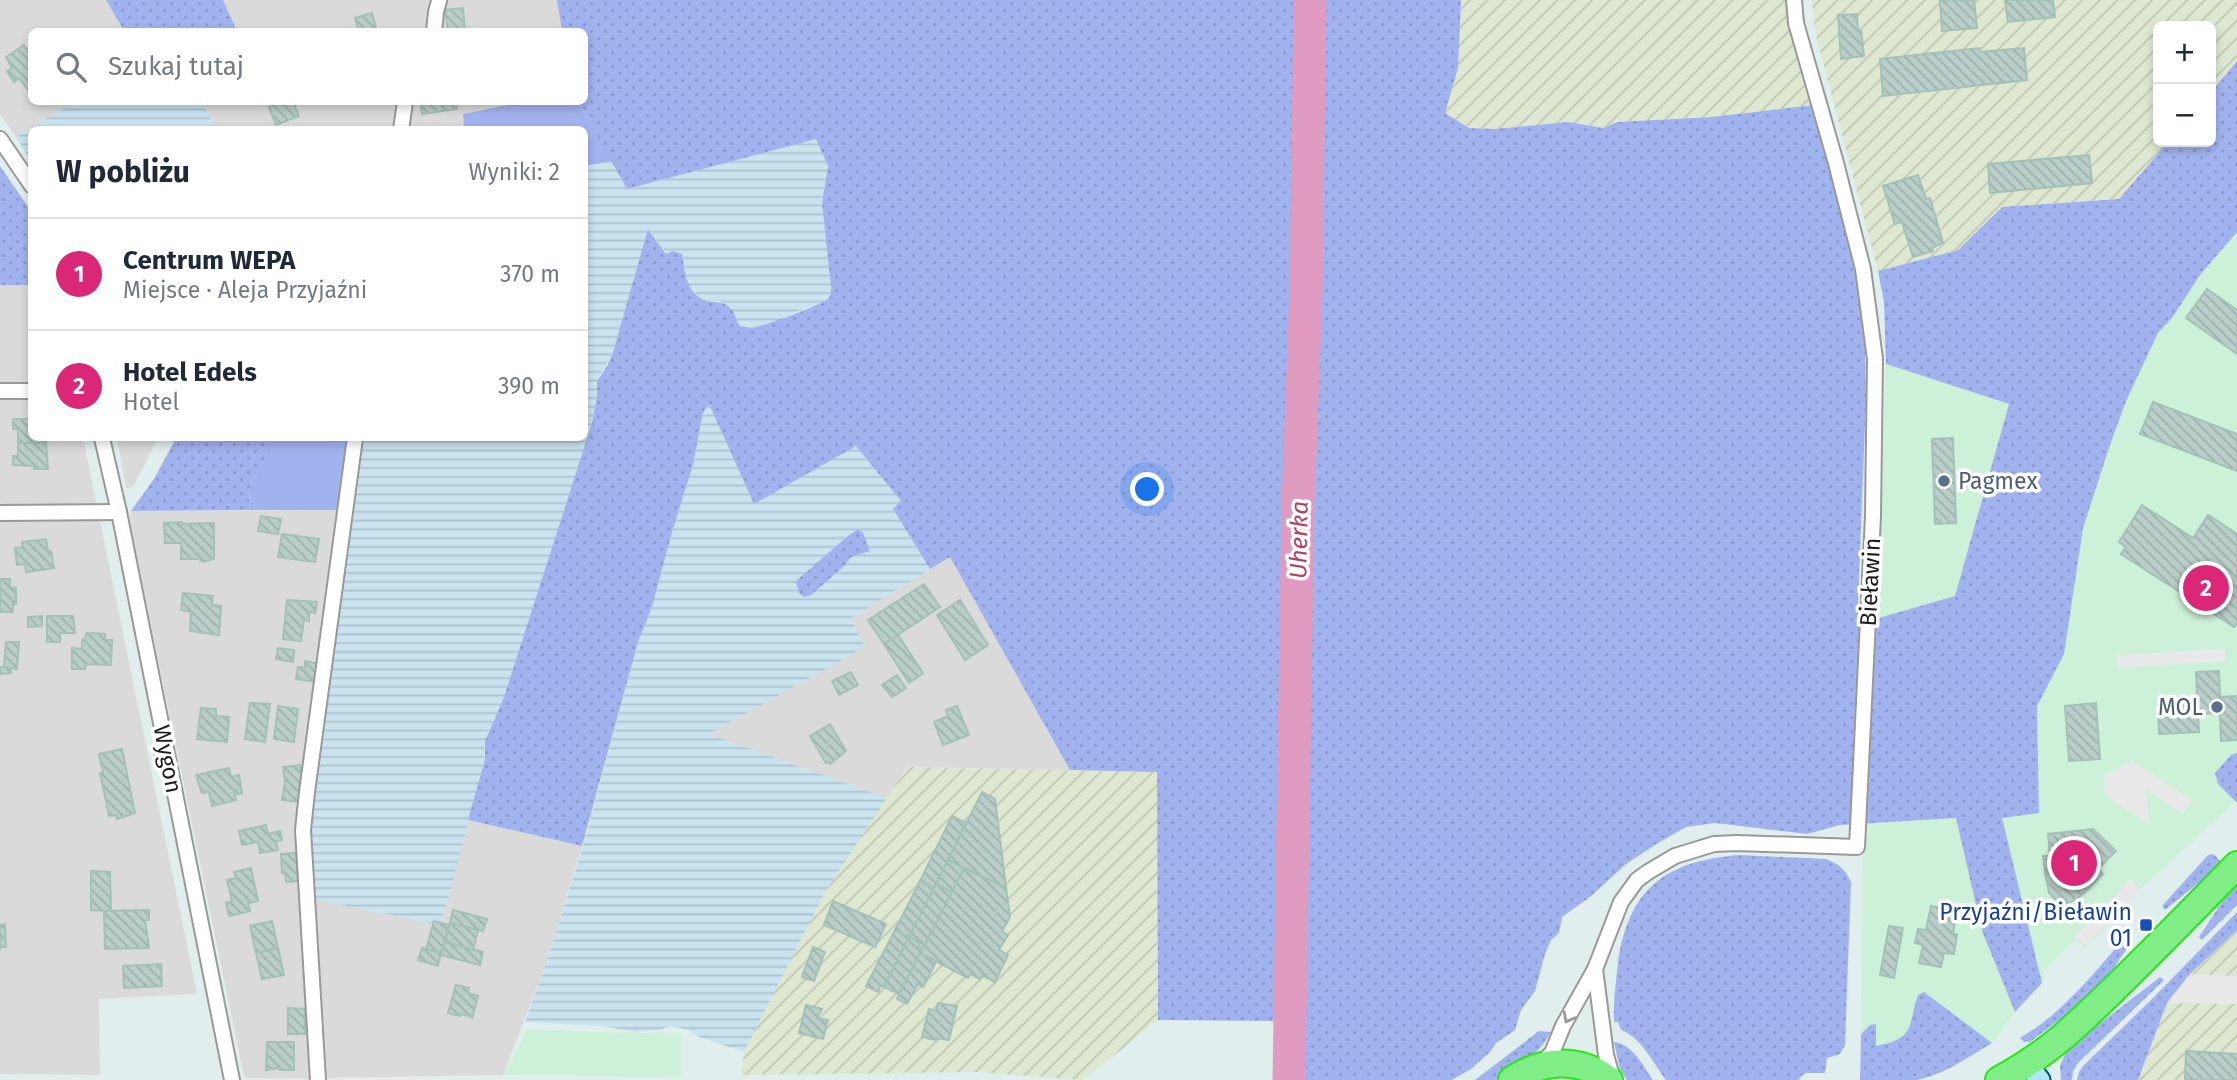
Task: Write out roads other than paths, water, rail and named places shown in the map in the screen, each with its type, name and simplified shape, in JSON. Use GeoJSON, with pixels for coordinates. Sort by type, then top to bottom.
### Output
{"type":"FeatureCollection","features":[{"type":"Feature","properties":{"kind":"highway"},"geometry":{"type":"LineString","coordinates":[[1999,1080],[2034,1072],[2069,1032],[2160,945],[2237,865]]}},
{"type":"Feature","properties":{"kind":"highway"},"geometry":{"type":"LineString","coordinates":[[1511,1080],[1538,1066],[1571,1063],[1586,1067],[1611,1080]]}},
{"type":"Feature","properties":{"kind":"street","name":"Bieławin"},"geometry":{"type":"LineString","coordinates":[[1538,1066],[1552,1053],[1563,1026],[1595,969],[1616,912],[1628,892],[1648,872],[1675,856],[1701,847],[1726,844],[1857,848],[1873,516],[1875,359],[1863,270],[1796,23],[1794,0]]}},
{"type":"Feature","properties":{"kind":"street"},"geometry":{"type":"LineString","coordinates":[[434,28],[439,1]]}},
{"type":"Feature","properties":{"kind":"street"},"geometry":{"type":"LineString","coordinates":[[402,126],[405,105]]}},
{"type":"Feature","properties":{"kind":"street"},"geometry":{"type":"LineString","coordinates":[[0,139],[28,180]]}},
{"type":"Feature","properties":{"kind":"street"},"geometry":{"type":"LineString","coordinates":[[0,391],[28,391]]}},
{"type":"Feature","properties":{"kind":"street","name":"Wygon"},"geometry":{"type":"LineString","coordinates":[[103,441],[232,1080]]}},
{"type":"Feature","properties":{"kind":"street"},"geometry":{"type":"LineString","coordinates":[[317,1080],[303,830],[355,441]]}},
{"type":"Feature","properties":{"kind":"street"},"geometry":{"type":"LineString","coordinates":[[0,513],[119,512]]}},
{"type":"Feature","properties":{"kind":"street","name":"Bieławin"},"geometry":{"type":"LineString","coordinates":[[1595,969],[1611,1080]]}},
{"type":"Feature","properties":{"kind":"waterway","name":"Uherka"},"geometry":{"type":"LineString","coordinates":[[1289,1080],[1298,505],[1306,292],[1310,0]]}},
{"type":"Feature","properties":{"kind":"place","name":"Pagmex"},"geometry":{"type":"Point","coordinates":[1944,481]}},
{"type":"Feature","properties":{"kind":"place","name":"Hotel Edels"},"geometry":{"type":"Point","coordinates":[2206,588]}},
{"type":"Feature","properties":{"kind":"place","name":"MOL"},"geometry":{"type":"Point","coordinates":[2217,707]}},
{"type":"Feature","properties":{"kind":"place","name":"Centrum WEPA"},"geometry":{"type":"Point","coordinates":[2074,863]}},
{"type":"Feature","properties":{"kind":"place","name":"Przyjaźni/Bieławin 01"},"geometry":{"type":"Point","coordinates":[2146,925]}}]}
